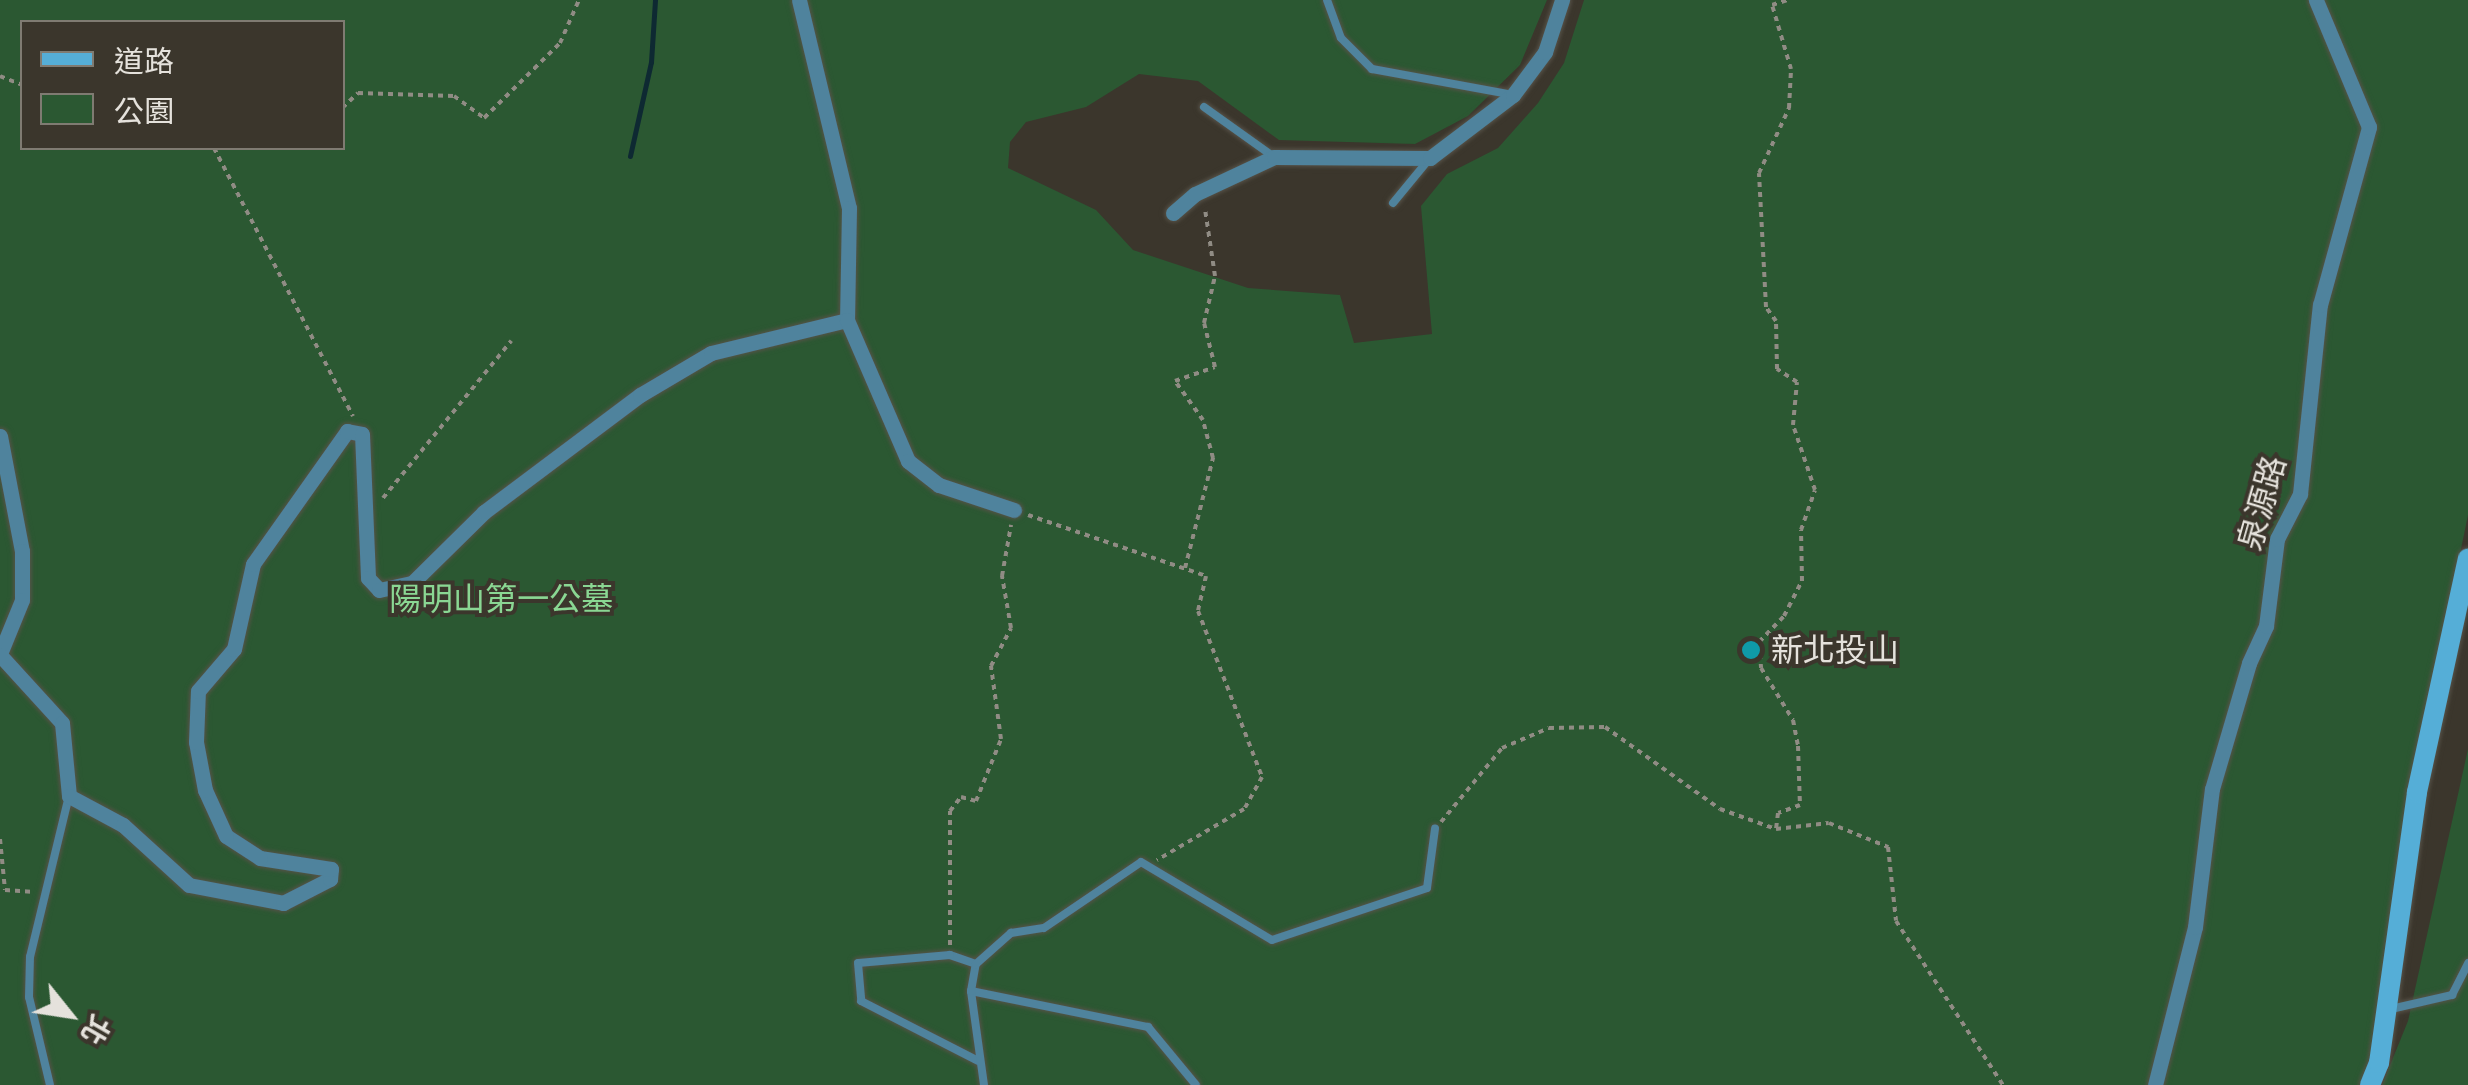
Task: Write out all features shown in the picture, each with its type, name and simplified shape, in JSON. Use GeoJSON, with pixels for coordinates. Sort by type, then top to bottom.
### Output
{"type":"FeatureCollection","features":[{"type":"Feature","properties":{"kind":"street"},"geometry":{"type":"LineString","coordinates":[[799,0],[849,208],[848,320],[908,461],[939,484],[1014,510]]}},
{"type":"Feature","properties":{"kind":"street"},"geometry":{"type":"LineString","coordinates":[[1172,214],[1205,189],[1274,157],[1430,158],[1512,95],[1544,52],[1562,0]]}},
{"type":"Feature","properties":{"kind":"street","name":"泉源路"},"geometry":{"type":"LineString","coordinates":[[2155,1085],[2194,926],[2212,789],[2249,663],[2266,626],[2277,539],[2300,494],[2320,304],[2369,127],[2316,0]]}},
{"type":"Feature","properties":{"kind":"street"},"geometry":{"type":"LineString","coordinates":[[0,436],[13,484],[22,600],[0,655],[62,722],[69,796],[123,824],[189,886],[268,904],[330,879],[323,864],[260,858],[226,836],[205,790],[195,713],[208,675],[234,650],[253,564],[334,445],[347,432],[362,434],[368,578],[379,590],[412,583],[484,512],[654,387],[711,354],[848,320]]}},
{"type":"Feature","properties":{"kind":"street"},"geometry":{"type":"LineString","coordinates":[[2370,1085],[2386,1010],[2416,792],[2468,559]]}},
{"type":"Feature","properties":{"kind":"lane"},"geometry":{"type":"LineString","coordinates":[[1327,0],[1340,38],[1372,69],[1512,95]]}},
{"type":"Feature","properties":{"kind":"lane"},"geometry":{"type":"LineString","coordinates":[[1204,107],[1274,157]]}},
{"type":"Feature","properties":{"kind":"lane"},"geometry":{"type":"LineString","coordinates":[[1393,202],[1430,158]]}},
{"type":"Feature","properties":{"kind":"lane"},"geometry":{"type":"LineString","coordinates":[[50,1085],[29,997],[30,957],[69,796]]}},
{"type":"Feature","properties":{"kind":"lane"},"geometry":{"type":"LineString","coordinates":[[984,1085],[971,992],[976,964],[1011,933],[1044,928],[1141,862],[1152,865],[1272,940],[1427,888],[1435,829]]}},
{"type":"Feature","properties":{"kind":"lane"},"geometry":{"type":"LineString","coordinates":[[976,964],[950,955],[858,962],[861,1001],[978,1061]]}},
{"type":"Feature","properties":{"kind":"lane"},"geometry":{"type":"LineString","coordinates":[[2386,1010],[2452,995],[2468,963]]}},
{"type":"Feature","properties":{"kind":"lane"},"geometry":{"type":"LineString","coordinates":[[971,992],[1148,1026],[1196,1085]]}},
{"type":"Feature","properties":{"kind":"path"},"geometry":{"type":"LineString","coordinates":[[345,105],[358,93],[454,96],[484,118],[560,43],[579,0]]}},
{"type":"Feature","properties":{"kind":"path"},"geometry":{"type":"LineString","coordinates":[[1776,828],[1778,813],[1800,805],[1798,746],[1793,720],[1762,668],[1759,642],[1784,616],[1802,581],[1801,530],[1815,490],[1793,425],[1797,382],[1777,369],[1776,321],[1766,307],[1759,173],[1789,108],[1791,69],[1772,5],[1787,0]]}},
{"type":"Feature","properties":{"kind":"path"},"geometry":{"type":"LineString","coordinates":[[214,150],[362,434]]}},
{"type":"Feature","properties":{"kind":"path"},"geometry":{"type":"LineString","coordinates":[[1185,568],[1213,458],[1203,420],[1175,381],[1215,366],[1204,323],[1215,276],[1205,189]]}},
{"type":"Feature","properties":{"kind":"path"},"geometry":{"type":"LineString","coordinates":[[364,522],[511,341]]}},
{"type":"Feature","properties":{"kind":"path"},"geometry":{"type":"LineString","coordinates":[[950,955],[950,811],[961,797],[976,800],[1001,739],[991,666],[1011,628],[1002,576],[1014,510],[1206,576],[1198,611],[1262,777],[1244,809],[1174,845],[1152,865]]}},
{"type":"Feature","properties":{"kind":"path"},"geometry":{"type":"LineString","coordinates":[[1435,829],[1502,748],[1549,728],[1605,727],[1720,809],[1776,828],[1829,823],[1888,847],[1896,922],[2002,1085]]}},
{"type":"Feature","properties":{"kind":"path"},"geometry":{"type":"LineString","coordinates":[[0,839],[5,890],[46,894]]}},
{"type":"Feature","properties":{"kind":"green space","name":"陽明山第一公墓"},"geometry":{"type":"Polygon","coordinates":[[[0,0],[1547,0],[1520,65],[1468,116],[1415,144],[1279,140],[1198,81],[1139,74],[1086,107],[1026,122],[1010,142],[1008,168],[1096,210],[1133,250],[1248,288],[1340,295],[1354,343],[1432,334],[1421,206],[1447,174],[1498,148],[1538,103],[1564,63],[1584,0],[2468,0],[2468,515],[2421,743],[2371,1065],[2362,1085],[0,1085],[0,0]]]}},
{"type":"Feature","properties":{"kind":"green space"},"geometry":{"type":"Polygon","coordinates":[[[2468,749],[2468,1085],[2382,1085],[2408,1021],[2468,749]]]}},
{"type":"Feature","properties":{"kind":"waterway"},"geometry":{"type":"LineString","coordinates":[[630,156],[651,62],[655,0]]}},
{"type":"Feature","properties":{"kind":"place","name":"新北投山"},"geometry":{"type":"Point","coordinates":[1751,650]}}]}
